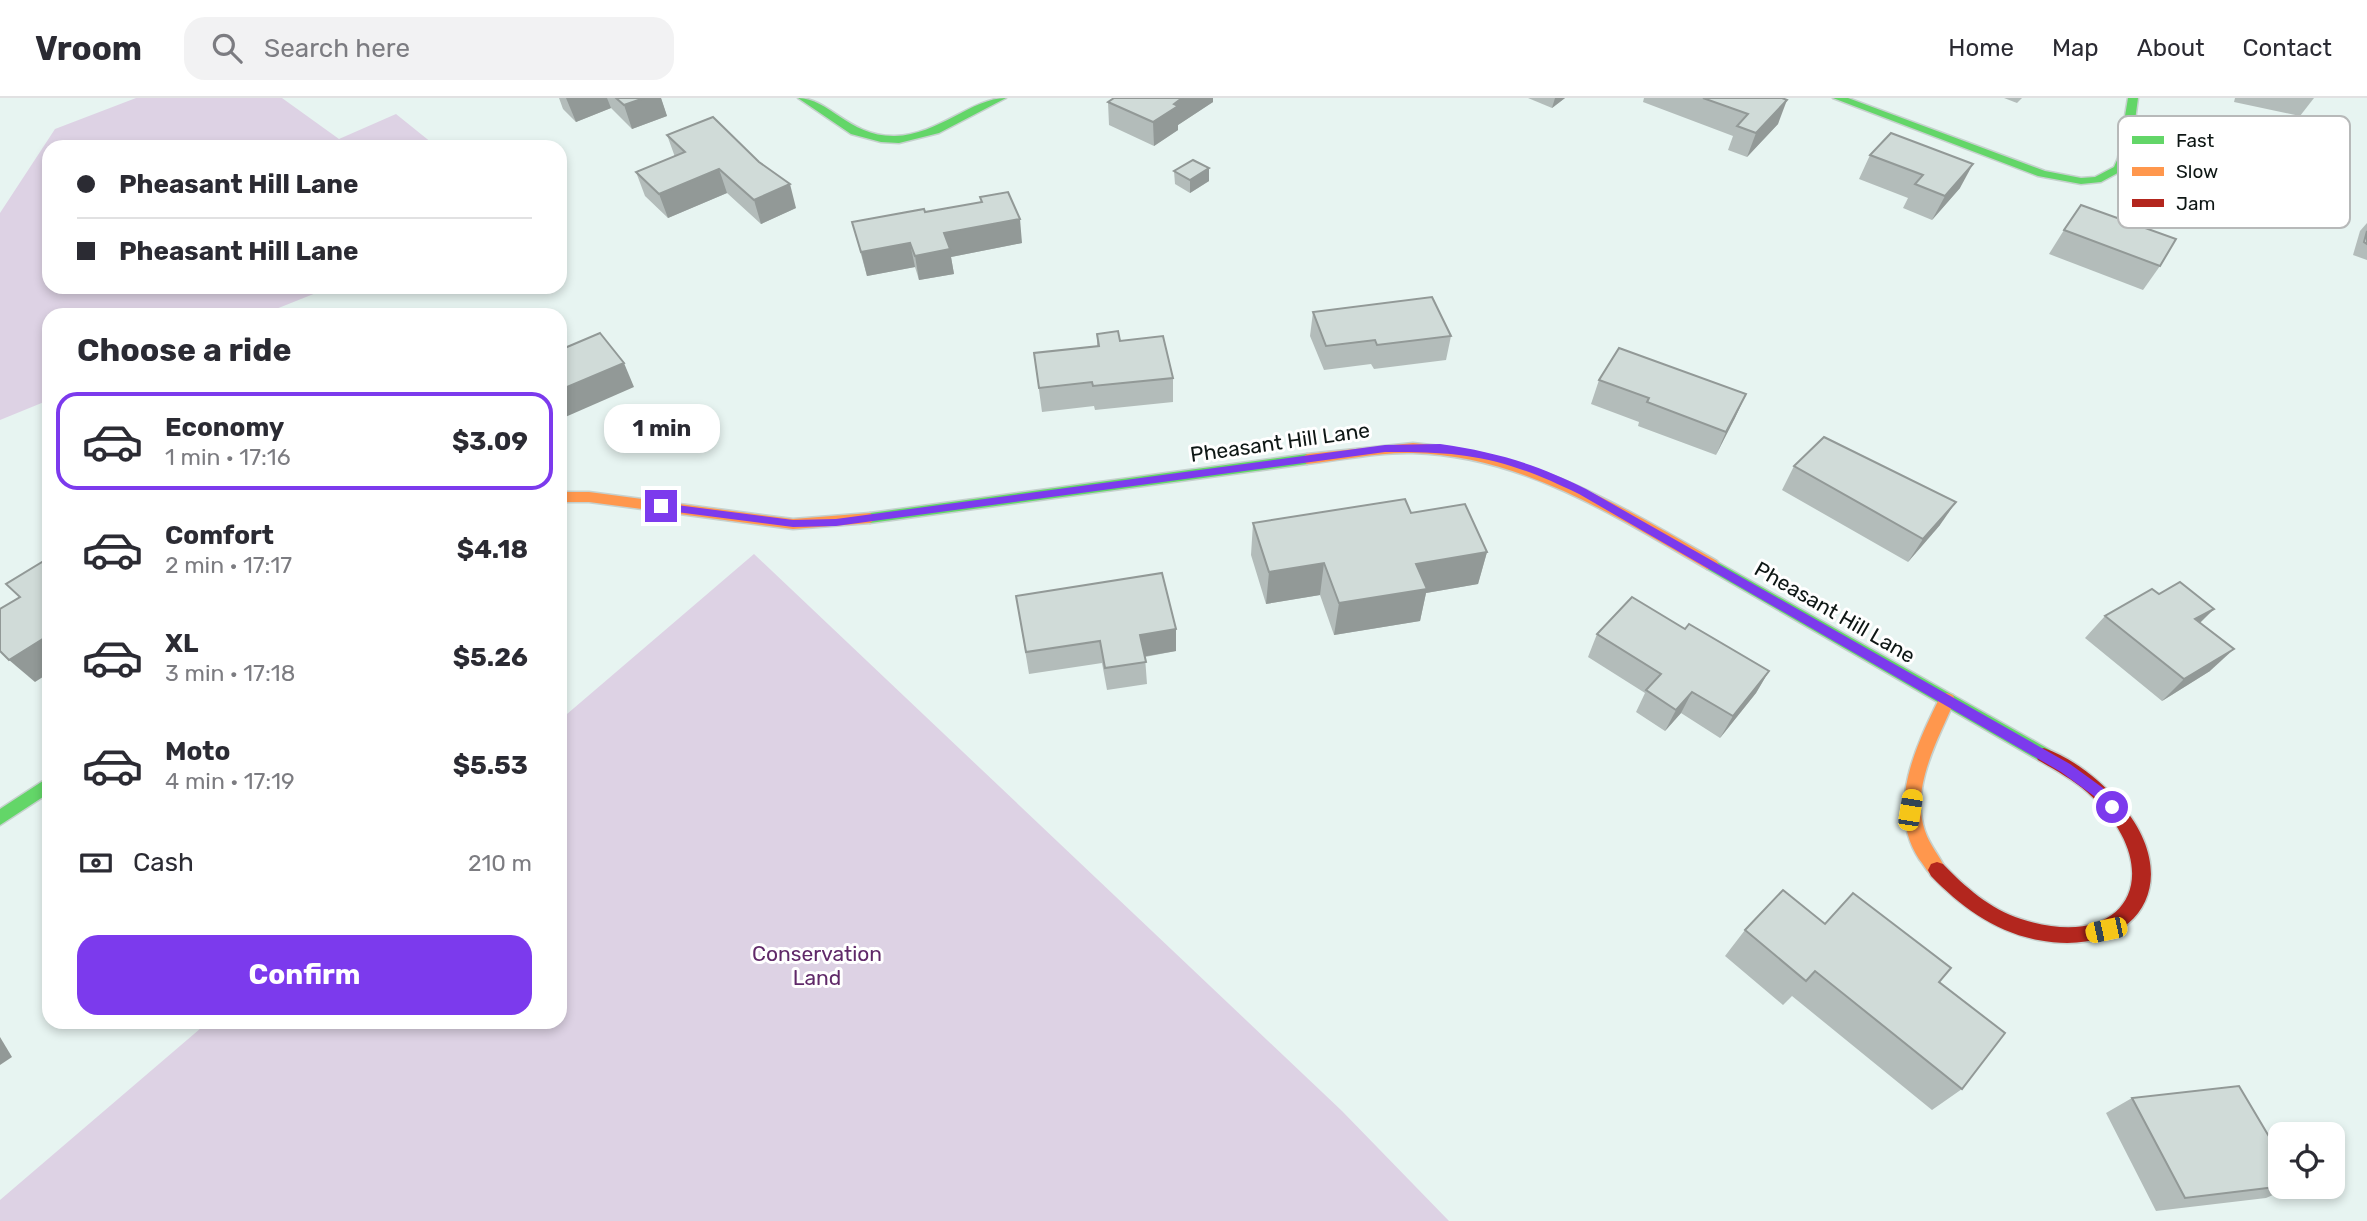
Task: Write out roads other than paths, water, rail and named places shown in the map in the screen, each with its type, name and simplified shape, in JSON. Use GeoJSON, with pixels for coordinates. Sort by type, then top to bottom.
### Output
{"type":"FeatureCollection","features":[{"type":"Feature","properties":{"kind":"street"},"geometry":{"type":"LineString","coordinates":[[803,98],[854,130],[873,138],[894,139],[937,129],[1001,98]]}},
{"type":"Feature","properties":{"kind":"street"},"geometry":{"type":"LineString","coordinates":[[1838,98],[2042,174],[2081,181],[2097,180],[2118,170]]}},
{"type":"Feature","properties":{"kind":"street"},"geometry":{"type":"LineString","coordinates":[[2130,116],[2133,98]]}},
{"type":"Feature","properties":{"kind":"street","name":"Pheasant Hill Lane"},"geometry":{"type":"LineString","coordinates":[[567,497],[589,497],[793,524],[836,522],[1385,449],[1464,450],[1513,461],[1583,491],[1947,699],[2065,768],[2099,792],[2125,822],[2141,855],[2143,886],[2131,912],[2106,930],[2074,937],[2036,932],[1998,919],[1963,897],[1935,869],[1917,839],[1910,810],[1914,783],[1947,699]]}},
{"type":"Feature","properties":{"kind":"street"},"geometry":{"type":"LineString","coordinates":[[0,818],[42,789]]}},
{"type":"Feature","properties":{"kind":"park label","name":"Conservation Land"},"geometry":{"type":"Point","coordinates":[817,965]}}]}
